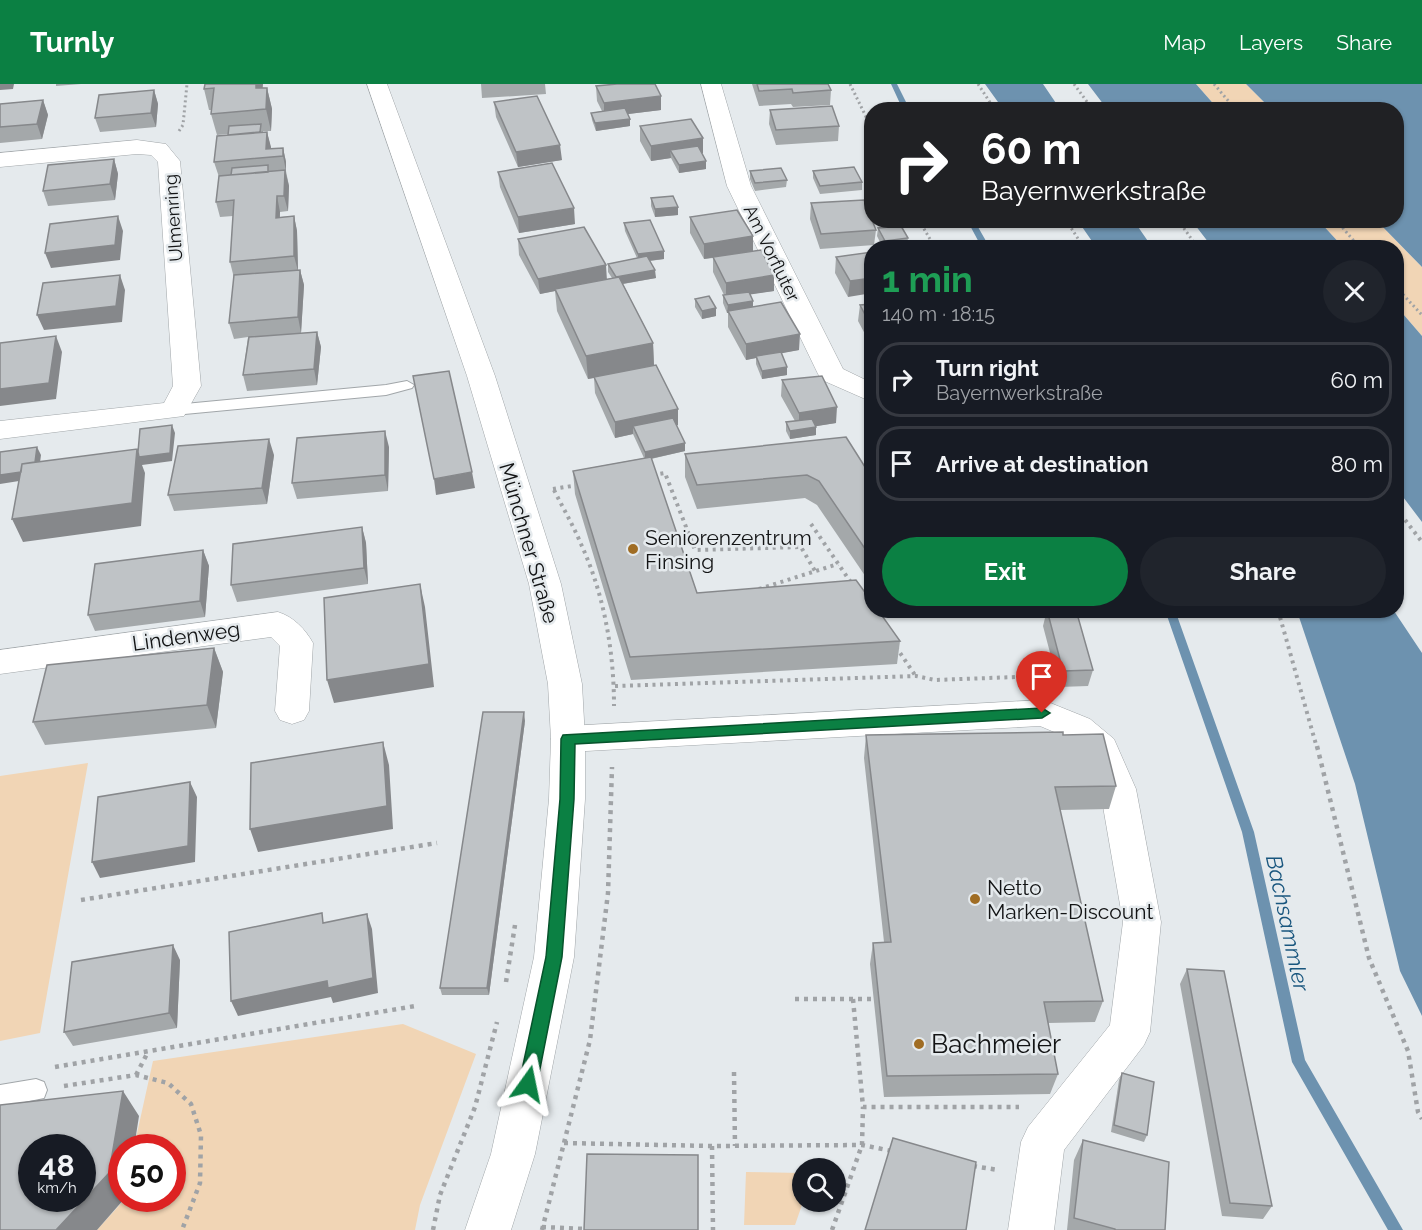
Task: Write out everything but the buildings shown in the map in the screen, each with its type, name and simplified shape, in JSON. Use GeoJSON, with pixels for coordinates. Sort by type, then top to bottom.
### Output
{"type":"FeatureCollection","features":[{"type":"Feature","properties":{"kind":"street","name":"Münchner Straße"},"geometry":{"type":"LineString","coordinates":[[378,84],[481,376],[545,584],[565,684],[568,739],[567,799],[554,957],[513,1154],[488,1230]]}},
{"type":"Feature","properties":{"kind":"street","name":"Am Vorfluter"},"geometry":{"type":"LineString","coordinates":[[711,84],[739,186],[832,374],[864,390]]}},
{"type":"Feature","properties":{"kind":"street","name":"Ulmenring"},"geometry":{"type":"LineString","coordinates":[[0,160],[137,147],[158,149],[169,161],[187,386],[174,410]]}},
{"type":"Feature","properties":{"kind":"street"},"geometry":{"type":"LineString","coordinates":[[0,430],[174,410]]}},
{"type":"Feature","properties":{"kind":"street","name":"Lindenweg"},"geometry":{"type":"LineString","coordinates":[[0,662],[278,624],[297,643],[292,711]]}},
{"type":"Feature","properties":{"kind":"street"},"geometry":{"type":"LineString","coordinates":[[568,739],[1042,713],[1078,728],[1102,749],[1118,789],[1142,922],[1130,1032],[1043,1142],[1031,1230]]}},
{"type":"Feature","properties":{"kind":"lane"},"geometry":{"type":"LineString","coordinates":[[378,84],[388,84]]}},
{"type":"Feature","properties":{"kind":"lane"},"geometry":{"type":"LineString","coordinates":[[174,410],[386,390],[406,385]]}},
{"type":"Feature","properties":{"kind":"lane"},"geometry":{"type":"LineString","coordinates":[[0,1096],[40,1079]]}},
{"type":"Feature","properties":{"kind":"path"},"geometry":{"type":"LineString","coordinates":[[158,149],[175,136],[183,125],[187,84]]}},
{"type":"Feature","properties":{"kind":"path"},"geometry":{"type":"LineString","coordinates":[[850,84],[864,113]]}},
{"type":"Feature","properties":{"kind":"path"},"geometry":{"type":"LineString","coordinates":[[978,84],[990,102]]}},
{"type":"Feature","properties":{"kind":"path"},"geometry":{"type":"LineString","coordinates":[[1074,84],[1088,102]]}},
{"type":"Feature","properties":{"kind":"path"},"geometry":{"type":"LineString","coordinates":[[1214,84],[1229,102]]}},
{"type":"Feature","properties":{"kind":"path"},"geometry":{"type":"LineString","coordinates":[[1343,228],[1353,240]]}},
{"type":"Feature","properties":{"kind":"path"},"geometry":{"type":"LineString","coordinates":[[1404,296],[1422,315]]}},
{"type":"Feature","properties":{"kind":"path"},"geometry":{"type":"LineString","coordinates":[[642,476],[664,473],[695,550],[801,547],[815,571]]}},
{"type":"Feature","properties":{"kind":"path"},"geometry":{"type":"LineString","coordinates":[[553,489],[587,484]]}},
{"type":"Feature","properties":{"kind":"path"},"geometry":{"type":"LineString","coordinates":[[1404,518],[1422,542]]}},
{"type":"Feature","properties":{"kind":"path"},"geometry":{"type":"LineString","coordinates":[[811,524],[858,592]]}},
{"type":"Feature","properties":{"kind":"path"},"geometry":{"type":"LineString","coordinates":[[753,590],[838,564]]}},
{"type":"Feature","properties":{"kind":"path"},"geometry":{"type":"LineString","coordinates":[[1280,618],[1321,761],[1369,958],[1408,1051],[1418,1112],[1422,1119]]}},
{"type":"Feature","properties":{"kind":"path"},"geometry":{"type":"LineString","coordinates":[[890,638],[915,676]]}},
{"type":"Feature","properties":{"kind":"path"},"geometry":{"type":"LineString","coordinates":[[615,686],[915,676],[935,680],[1042,676]]}},
{"type":"Feature","properties":{"kind":"path"},"geometry":{"type":"LineString","coordinates":[[81,900],[437,843]]}},
{"type":"Feature","properties":{"kind":"path"},"geometry":{"type":"LineString","coordinates":[[504,992],[517,913]]}},
{"type":"Feature","properties":{"kind":"path"},"geometry":{"type":"LineString","coordinates":[[795,999],[873,999]]}},
{"type":"Feature","properties":{"kind":"path"},"geometry":{"type":"LineString","coordinates":[[832,1230],[862,1145],[863,1107],[852,999]]}},
{"type":"Feature","properties":{"kind":"path"},"geometry":{"type":"LineString","coordinates":[[40,1079],[148,1051],[415,1005]]}},
{"type":"Feature","properties":{"kind":"path"},"geometry":{"type":"LineString","coordinates":[[433,1230],[440,1195],[475,1107],[500,1013]]}},
{"type":"Feature","properties":{"kind":"path"},"geometry":{"type":"LineString","coordinates":[[136,1075],[148,1051]]}},
{"type":"Feature","properties":{"kind":"path"},"geometry":{"type":"LineString","coordinates":[[734,1072],[735,1146]]}},
{"type":"Feature","properties":{"kind":"path"},"geometry":{"type":"LineString","coordinates":[[40,1079],[136,1075],[168,1083],[191,1104],[201,1135],[200,1183],[182,1230]]}},
{"type":"Feature","properties":{"kind":"path"},"geometry":{"type":"LineString","coordinates":[[863,1107],[1016,1106],[1061,1117]]}},
{"type":"Feature","properties":{"kind":"path"},"geometry":{"type":"LineString","coordinates":[[564,1143],[712,1146],[862,1145],[901,1152]]}},
{"type":"Feature","properties":{"kind":"path"},"geometry":{"type":"LineString","coordinates":[[712,1146],[713,1230]]}},
{"type":"Feature","properties":{"kind":"path"},"geometry":{"type":"LineString","coordinates":[[969,1165],[1038,1178]]}},
{"type":"Feature","properties":{"kind":"path"},"geometry":{"type":"LineString","coordinates":[[542,1227],[586,1229]]}},
{"type":"Feature","properties":{"kind":"shaded area"},"geometry":{"type":"Polygon","coordinates":[[[1196,84],[1246,84],[1264,102],[1212,102],[1196,84]]]}},
{"type":"Feature","properties":{"kind":"shaded area"},"geometry":{"type":"Polygon","coordinates":[[[1325,228],[1384,228],[1396,240],[1337,240],[1325,228]]]}},
{"type":"Feature","properties":{"kind":"shaded area"},"geometry":{"type":"Polygon","coordinates":[[[1404,249],[1422,267],[1422,336],[1404,315],[1404,249]]]}},
{"type":"Feature","properties":{"kind":"shaded area"},"geometry":{"type":"Polygon","coordinates":[[[88,763],[40,1033],[0,1041],[0,776],[88,763]]]}},
{"type":"Feature","properties":{"kind":"shaded area"},"geometry":{"type":"Polygon","coordinates":[[[403,1024],[476,1054],[420,1205],[415,1230],[97,1230],[113,1212],[186,1212],[186,1134],[137,1134],[153,1061],[403,1024]]]}},
{"type":"Feature","properties":{"kind":"shaded area"},"geometry":{"type":"Polygon","coordinates":[[[746,1172],[792,1173],[792,1212],[800,1212],[795,1225],[744,1225],[746,1172]]]}},
{"type":"Feature","properties":{"kind":"water"},"geometry":{"type":"Polygon","coordinates":[[[985,84],[1043,84],[1055,102],[998,102],[985,84]]]}},
{"type":"Feature","properties":{"kind":"water"},"geometry":{"type":"Polygon","coordinates":[[[1088,84],[1196,84],[1212,102],[1102,102],[1088,84]]]}},
{"type":"Feature","properties":{"kind":"water"},"geometry":{"type":"Polygon","coordinates":[[[1246,84],[1422,84],[1422,267],[1404,249],[1404,240],[1396,240],[1384,228],[1404,228],[1404,102],[1264,102],[1246,84]]]}},
{"type":"Feature","properties":{"kind":"water"},"geometry":{"type":"Polygon","coordinates":[[[1083,228],[1139,228],[1147,240],[1091,240],[1083,228]]]}},
{"type":"Feature","properties":{"kind":"water"},"geometry":{"type":"Polygon","coordinates":[[[1197,228],[1325,228],[1337,240],[1207,240],[1197,228]]]}},
{"type":"Feature","properties":{"kind":"water"},"geometry":{"type":"Polygon","coordinates":[[[1404,315],[1422,336],[1422,522],[1404,498],[1404,315]]]}},
{"type":"Feature","properties":{"kind":"water"},"geometry":{"type":"Polygon","coordinates":[[[1299,618],[1399,618],[1422,653],[1422,1016],[1400,971],[1355,784],[1299,618]]]}},
{"type":"Feature","properties":{"kind":"waterway","name":"Bachsammler"},"geometry":{"type":"LineString","coordinates":[[894,84],[903,102]]}},
{"type":"Feature","properties":{"kind":"waterway","name":"Bachsammler"},"geometry":{"type":"LineString","coordinates":[[975,228],[981,240]]}},
{"type":"Feature","properties":{"kind":"waterway","name":"Bachsammler"},"geometry":{"type":"LineString","coordinates":[[1173,618],[1248,832],[1299,1062],[1396,1230]]}},
{"type":"Feature","properties":{"kind":"place","name":"Seniorenzentrum Finsing"},"geometry":{"type":"Point","coordinates":[633,549]}},
{"type":"Feature","properties":{"kind":"place","name":"Netto Marken-Discount"},"geometry":{"type":"Point","coordinates":[975,899]}},
{"type":"Feature","properties":{"kind":"place","name":"Bachmeier"},"geometry":{"type":"Point","coordinates":[919,1044]}},
{"type":"Feature","properties":{"kind":"route"},"geometry":{"type":"LineString","coordinates":[[528,1084],[554,957],[567,799],[568,739],[1042,713]]}}]}
